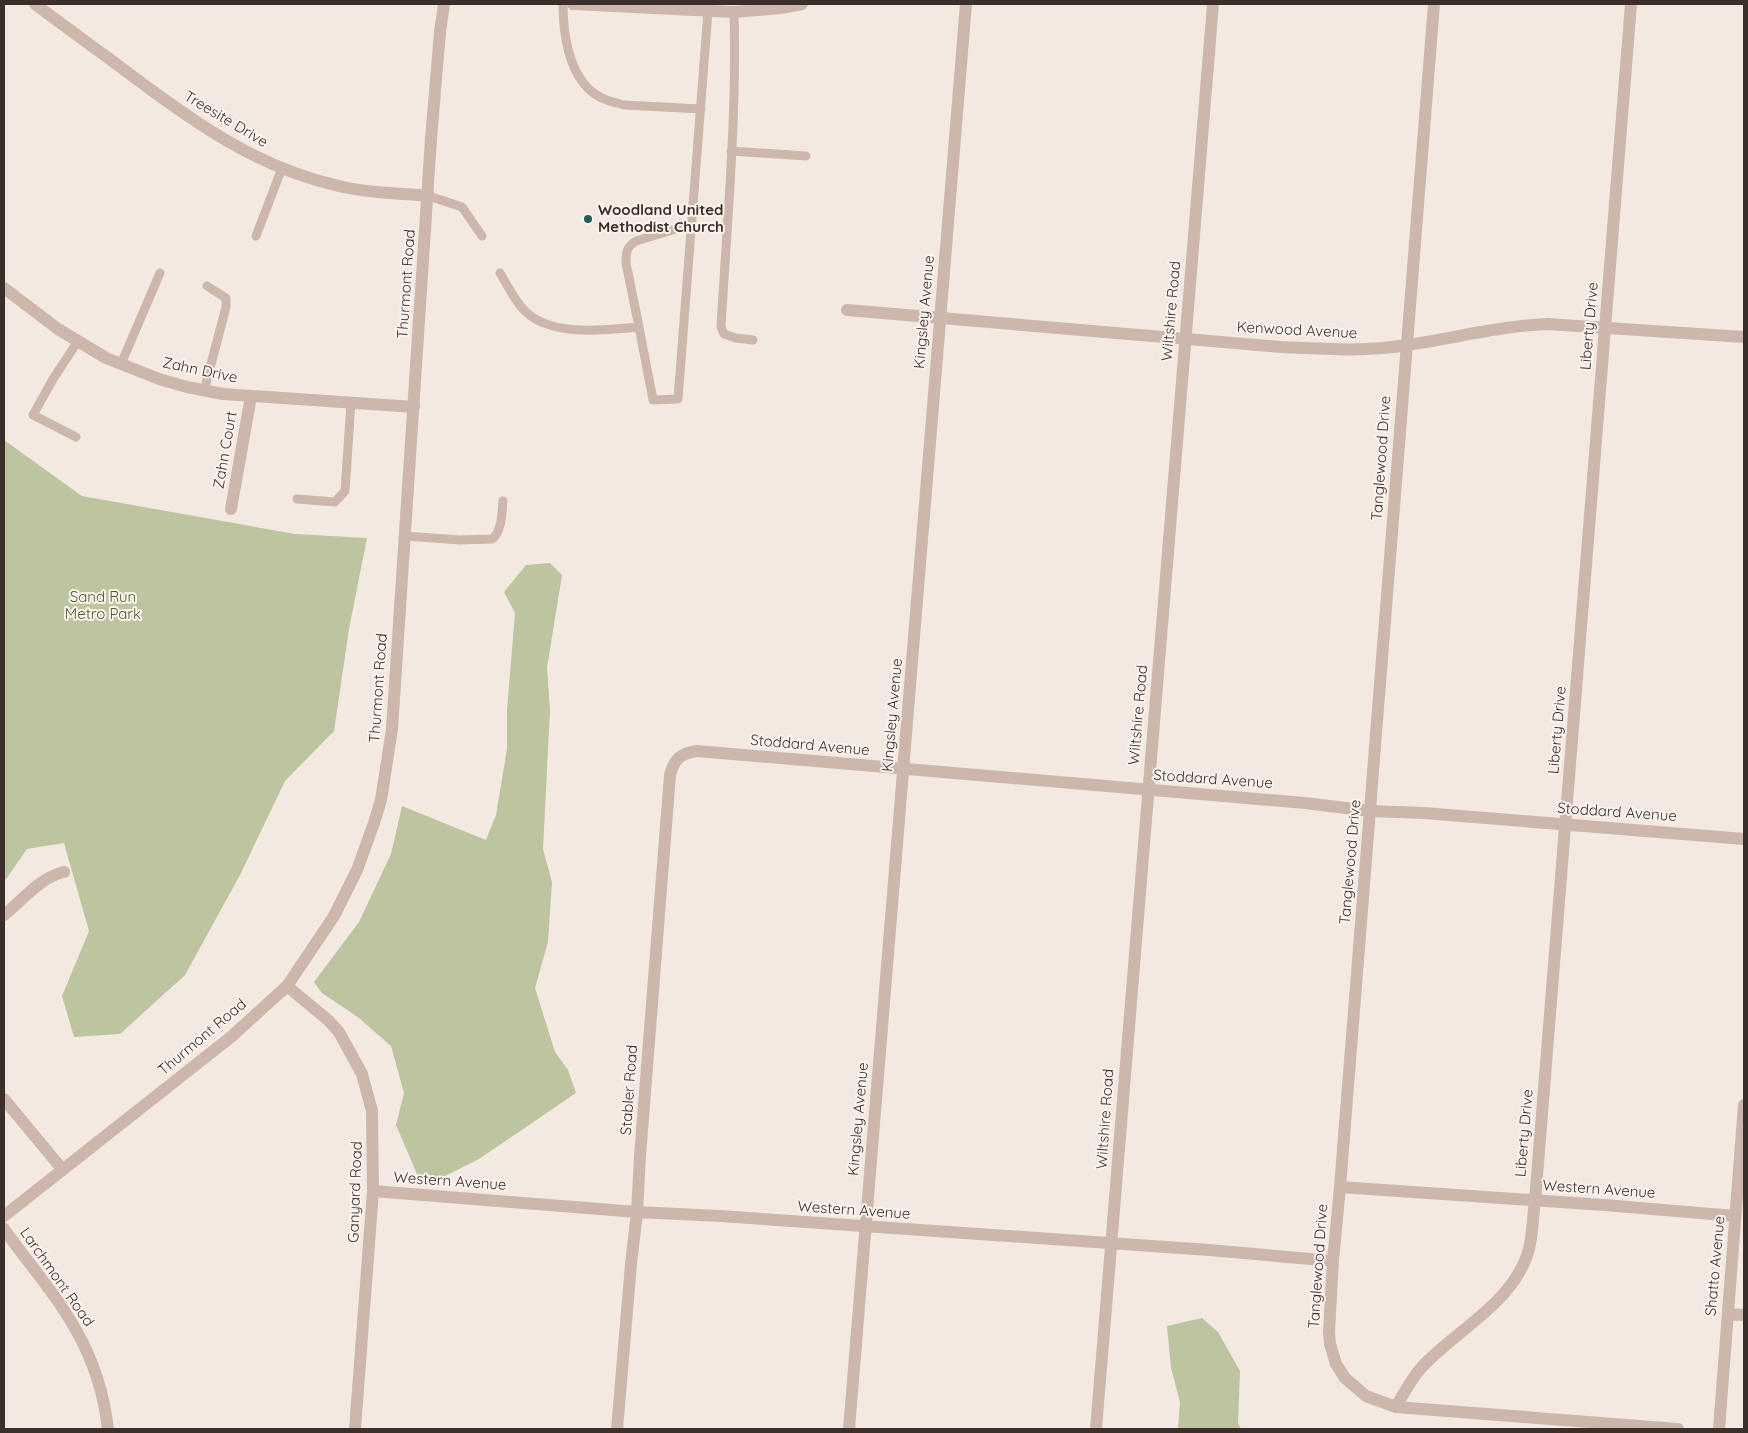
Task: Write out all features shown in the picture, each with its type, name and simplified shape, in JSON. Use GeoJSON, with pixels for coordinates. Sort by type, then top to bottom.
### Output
{"type":"FeatureCollection","features":[{"type":"Feature","properties":{"kind":"street","name":"Treesite Drive"},"geometry":{"type":"LineString","coordinates":[[34,4],[196,123],[231,144],[282,168],[312,179],[371,192],[429,196]]}},
{"type":"Feature","properties":{"kind":"street","name":"Thurmont Road"},"geometry":{"type":"LineString","coordinates":[[4,1216],[231,1037],[287,986],[320,939],[346,893],[366,847],[381,800],[392,729],[429,196],[431,139],[444,4]]}},
{"type":"Feature","properties":{"kind":"street"},"geometry":{"type":"LineString","coordinates":[[573,4],[734,12],[802,4]]}},
{"type":"Feature","properties":{"kind":"street","name":"Kingsley Avenue"},"geometry":{"type":"LineString","coordinates":[[849,1429],[966,4]]}},
{"type":"Feature","properties":{"kind":"street","name":"Wiltshire Road"},"geometry":{"type":"LineString","coordinates":[[1096,1429],[1213,4]]}},
{"type":"Feature","properties":{"kind":"street","name":"Tanglewood Drive"},"geometry":{"type":"LineString","coordinates":[[1434,4],[1340,1187],[1332,1261],[1330,1344],[1336,1364],[1345,1378],[1366,1396],[1396,1407],[1678,1429]]}},
{"type":"Feature","properties":{"kind":"street","name":"Liberty Drive"},"geometry":{"type":"LineString","coordinates":[[1396,1407],[1406,1388],[1421,1368],[1503,1294],[1518,1275],[1528,1252],[1535,1201],[1631,4]]}},
{"type":"Feature","properties":{"kind":"street","name":"Zahn Drive"},"geometry":{"type":"LineString","coordinates":[[4,288],[58,329],[106,358],[159,379],[222,394],[414,407]]}},
{"type":"Feature","properties":{"kind":"street","name":"Kenwood Avenue"},"geometry":{"type":"LineString","coordinates":[[847,310],[1281,347],[1353,350],[1406,346],[1522,325],[1555,324],[1744,337]]}},
{"type":"Feature","properties":{"kind":"street","name":"Zahn Court"},"geometry":{"type":"LineString","coordinates":[[231,509],[251,396]]}},
{"type":"Feature","properties":{"kind":"street","name":"Stoddard Avenue"},"geometry":{"type":"LineString","coordinates":[[681,757],[685,753],[697,751],[1305,803],[1370,811],[1424,813],[1744,839]]}},
{"type":"Feature","properties":{"kind":"street","name":"Stabler Road"},"geometry":{"type":"LineString","coordinates":[[617,1429],[637,1212],[641,1137],[670,775],[673,765],[681,757]]}},
{"type":"Feature","properties":{"kind":"street"},"geometry":{"type":"LineString","coordinates":[[4,915],[34,887],[53,875],[64,872]]}},
{"type":"Feature","properties":{"kind":"street","name":"Ganyard Road"},"geometry":{"type":"LineString","coordinates":[[287,986],[328,1020],[339,1032],[362,1074],[372,1111],[373,1191],[355,1429]]}},
{"type":"Feature","properties":{"kind":"street"},"geometry":{"type":"LineString","coordinates":[[4,1099],[62,1170]]}},
{"type":"Feature","properties":{"kind":"street","name":"Shatto Avenue"},"geometry":{"type":"LineString","coordinates":[[1719,1429],[1744,1105]]}},
{"type":"Feature","properties":{"kind":"street","name":"Western Avenue"},"geometry":{"type":"LineString","coordinates":[[1340,1187],[1736,1216]]}},
{"type":"Feature","properties":{"kind":"street","name":"Western Avenue"},"geometry":{"type":"LineString","coordinates":[[373,1191],[637,1212],[720,1216],[1209,1250],[1332,1261]]}},
{"type":"Feature","properties":{"kind":"street","name":"Larchmont Road"},"geometry":{"type":"LineString","coordinates":[[4,1229],[58,1302],[77,1332],[101,1389],[108,1429]]}},
{"type":"Feature","properties":{"kind":"street"},"geometry":{"type":"LineString","coordinates":[[1728,1314],[1744,1315]]}},
{"type":"Feature","properties":{"kind":"lane"},"geometry":{"type":"LineString","coordinates":[[563,4],[563,26],[566,43],[579,75],[591,91],[611,102],[624,105],[701,109]]}},
{"type":"Feature","properties":{"kind":"lane"},"geometry":{"type":"LineString","coordinates":[[692,224],[636,241],[629,245],[626,253],[626,263],[654,400],[678,399],[692,224],[701,109],[708,11]]}},
{"type":"Feature","properties":{"kind":"lane"},"geometry":{"type":"LineString","coordinates":[[734,12],[735,53],[731,151],[721,327],[724,334],[736,338],[754,340]]}},
{"type":"Feature","properties":{"kind":"lane"},"geometry":{"type":"LineString","coordinates":[[731,151],[806,156]]}},
{"type":"Feature","properties":{"kind":"lane"},"geometry":{"type":"LineString","coordinates":[[256,236],[282,168]]}},
{"type":"Feature","properties":{"kind":"lane"},"geometry":{"type":"LineString","coordinates":[[429,196],[462,207],[482,236]]}},
{"type":"Feature","properties":{"kind":"lane"},"geometry":{"type":"LineString","coordinates":[[121,364],[160,273]]}},
{"type":"Feature","properties":{"kind":"lane"},"geometry":{"type":"LineString","coordinates":[[500,273],[524,311],[537,320],[562,328],[580,330],[639,327]]}},
{"type":"Feature","properties":{"kind":"lane"},"geometry":{"type":"LineString","coordinates":[[204,390],[226,307],[226,298],[207,286]]}},
{"type":"Feature","properties":{"kind":"lane"},"geometry":{"type":"LineString","coordinates":[[76,437],[33,415],[53,379],[78,341]]}},
{"type":"Feature","properties":{"kind":"lane"},"geometry":{"type":"LineString","coordinates":[[297,499],[336,502],[345,491],[351,403]]}},
{"type":"Feature","properties":{"kind":"lane"},"geometry":{"type":"LineString","coordinates":[[405,536],[460,540],[492,539],[496,536],[500,525],[503,501]]}},
{"type":"Feature","properties":{"kind":"green space","name":"Sand Run Metro Park"},"geometry":{"type":"Polygon","coordinates":[[[4,440],[82,496],[295,534],[367,538],[349,629],[334,731],[285,781],[240,875],[185,975],[120,1034],[74,1037],[62,996],[89,931],[64,843],[27,849],[4,882],[4,440]]]}},
{"type":"Feature","properties":{"kind":"green space"},"geometry":{"type":"Polygon","coordinates":[[[550,563],[562,575],[547,668],[550,710],[543,849],[552,882],[548,942],[535,988],[555,1052],[568,1070],[576,1093],[479,1159],[439,1179],[417,1174],[396,1125],[404,1093],[391,1046],[359,1018],[322,993],[314,982],[359,922],[391,854],[402,806],[486,840],[496,815],[507,749],[507,710],[515,613],[504,592],[526,565],[550,563]]]}},
{"type":"Feature","properties":{"kind":"green space"},"geometry":{"type":"Polygon","coordinates":[[[1202,1318],[1218,1332],[1240,1371],[1238,1423],[1241,1429],[1178,1429],[1180,1402],[1171,1368],[1167,1326],[1202,1318]]]}},
{"type":"Feature","properties":{"kind":"place","name":"Woodland United Methodist Church"},"geometry":{"type":"Point","coordinates":[588,219]}}]}
